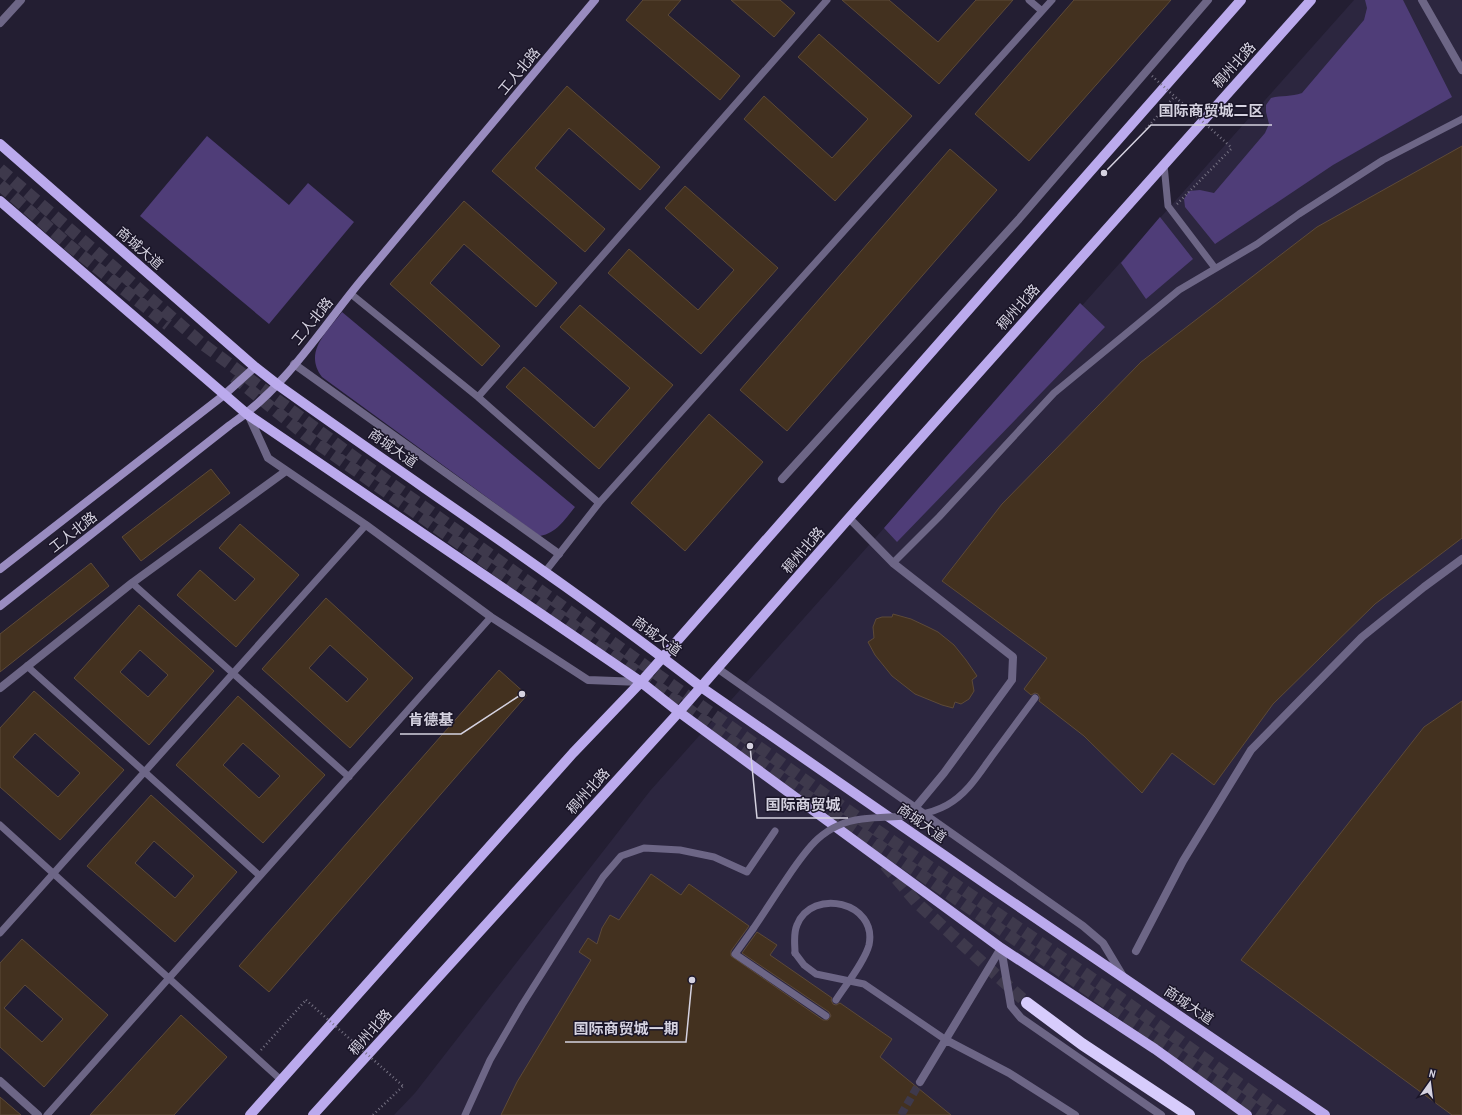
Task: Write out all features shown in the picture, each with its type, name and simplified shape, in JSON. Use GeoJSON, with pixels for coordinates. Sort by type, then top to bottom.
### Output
{"type":"FeatureCollection","features":[{"type":"Feature","properties":{"kind":"highway"},"geometry":{"type":"LineString","coordinates":[[1027,1003],[1082,1044],[1189,1115]]}},
{"type":"Feature","properties":{"kind":"main road","name":"工人北路"},"geometry":{"type":"LineString","coordinates":[[0,606],[230,425],[247,414],[278,385],[351,294],[595,0]]}},
{"type":"Feature","properties":{"kind":"main road"},"geometry":{"type":"LineString","coordinates":[[250,1115],[573,753],[641,682],[1241,0]]}},
{"type":"Feature","properties":{"kind":"main road","name":"稠州北路"},"geometry":{"type":"LineString","coordinates":[[314,1115],[679,712],[1311,0]]}},
{"type":"Feature","properties":{"kind":"main road","name":"商城大道"},"geometry":{"type":"LineString","coordinates":[[0,144],[255,368],[278,385],[545,572],[663,657],[701,687],[999,893],[1325,1115]]}},
{"type":"Feature","properties":{"kind":"main road"},"geometry":{"type":"LineString","coordinates":[[0,201],[247,414],[641,682],[679,712],[1002,948],[1155,1049],[1247,1115]]}},
{"type":"Feature","properties":{"kind":"main road","name":"工人北路"},"geometry":{"type":"LineString","coordinates":[[0,569],[224,395],[255,368]]}},
{"type":"Feature","properties":{"kind":"street"},"geometry":{"type":"LineString","coordinates":[[0,24],[20,0]]}},
{"type":"Feature","properties":{"kind":"street"},"geometry":{"type":"LineString","coordinates":[[782,479],[1019,219],[1208,0]]}},
{"type":"Feature","properties":{"kind":"street"},"geometry":{"type":"LineString","coordinates":[[1422,0],[1462,70]]}},
{"type":"Feature","properties":{"kind":"street"},"geometry":{"type":"LineString","coordinates":[[294,364],[559,554]]}},
{"type":"Feature","properties":{"kind":"street"},"geometry":{"type":"LineString","coordinates":[[247,414],[268,458],[366,525],[491,617],[588,680],[641,682]]}},
{"type":"Feature","properties":{"kind":"street"},"geometry":{"type":"LineString","coordinates":[[0,688],[132,583],[286,471]]}},
{"type":"Feature","properties":{"kind":"street"},"geometry":{"type":"LineString","coordinates":[[850,518],[893,563],[1012,658],[1012,680],[944,773],[915,808]]}},
{"type":"Feature","properties":{"kind":"street"},"geometry":{"type":"LineString","coordinates":[[1136,951],[1183,862],[1252,750],[1362,637],[1424,587],[1462,559]]}},
{"type":"Feature","properties":{"kind":"street"},"geometry":{"type":"LineString","coordinates":[[717,668],[1083,926],[1104,943],[1124,978]]}},
{"type":"Feature","properties":{"kind":"street"},"geometry":{"type":"LineString","coordinates":[[920,1082],[1002,948]]}},
{"type":"Feature","properties":{"kind":"street"},"geometry":{"type":"LineString","coordinates":[[1002,948],[1011,1006],[1021,1018],[1161,1115]]}},
{"type":"Feature","properties":{"kind":"street"},"geometry":{"type":"LineString","coordinates":[[946,1040],[1009,1073],[1075,1115]]}},
{"type":"Feature","properties":{"kind":"street"},"geometry":{"type":"LineString","coordinates":[[0,1081],[38,1115]]}},
{"type":"Feature","properties":{"kind":"lane"},"geometry":{"type":"LineString","coordinates":[[478,397],[827,0]]}},
{"type":"Feature","properties":{"kind":"lane"},"geometry":{"type":"LineString","coordinates":[[1029,0],[1042,11]]}},
{"type":"Feature","properties":{"kind":"lane"},"geometry":{"type":"LineString","coordinates":[[545,572],[599,503],[1052,0]]}},
{"type":"Feature","properties":{"kind":"lane"},"geometry":{"type":"LineString","coordinates":[[893,563],[939,517],[1054,393],[1179,290],[1257,244],[1299,214],[1383,160],[1462,119]]}},
{"type":"Feature","properties":{"kind":"lane"},"geometry":{"type":"LineString","coordinates":[[1164,165],[1168,206],[1215,268]]}},
{"type":"Feature","properties":{"kind":"lane"},"geometry":{"type":"LineString","coordinates":[[351,294],[478,397],[599,503]]}},
{"type":"Feature","properties":{"kind":"lane"},"geometry":{"type":"LineString","coordinates":[[0,933],[366,525]]}},
{"type":"Feature","properties":{"kind":"lane"},"geometry":{"type":"LineString","coordinates":[[132,583],[349,777]]}},
{"type":"Feature","properties":{"kind":"lane"},"geometry":{"type":"LineString","coordinates":[[47,1115],[491,617]]}},
{"type":"Feature","properties":{"kind":"lane"},"geometry":{"type":"LineString","coordinates":[[27,666],[260,876]]}},
{"type":"Feature","properties":{"kind":"lane"},"geometry":{"type":"LineString","coordinates":[[826,1016],[735,954],[804,852],[815,840],[829,830],[844,823],[861,819],[907,817],[928,813],[948,805],[967,790],[1035,698]]}},
{"type":"Feature","properties":{"kind":"lane"},"geometry":{"type":"LineString","coordinates":[[0,825],[281,1080]]}},
{"type":"Feature","properties":{"kind":"lane"},"geometry":{"type":"LineString","coordinates":[[465,1115],[490,1060],[522,1005],[603,877],[621,856],[644,848],[680,850],[714,857],[747,872],[776,831]]}},
{"type":"Feature","properties":{"kind":"lane"},"geometry":{"type":"LineString","coordinates":[[836,1000],[866,954],[869,944],[869,931],[865,921],[858,912],[849,906],[838,903],[825,903],[814,907],[804,915],[797,925],[794,939],[795,953],[804,965],[816,974],[864,984],[946,1040]]}},
{"type":"Feature","properties":{"kind":"path"},"geometry":{"type":"LineString","coordinates":[[1152,76],[1232,148],[1171,210]]}},
{"type":"Feature","properties":{"kind":"path"},"geometry":{"type":"LineString","coordinates":[[1146,130],[1174,96]]}},
{"type":"Feature","properties":{"kind":"path"},"geometry":{"type":"LineString","coordinates":[[256,1057],[306,1000],[403,1086],[373,1115]]}},
{"type":"Feature","properties":{"kind":"shaded area"},"geometry":{"type":"Polygon","coordinates":[[[1354,0],[1462,0],[1462,1115],[394,1115],[415,1093],[650,791],[1354,0]]]}},
{"type":"Feature","properties":{"kind":"shaded area"},"geometry":{"type":"Polygon","coordinates":[[[1365,0],[1403,0],[1452,97],[1333,165],[1215,244],[1185,207],[1184,199],[1189,191],[1200,190],[1214,193],[1265,133],[1269,124],[1266,105],[1271,98],[1302,93],[1364,20],[1367,8],[1365,0]]]}},
{"type":"Feature","properties":{"kind":"shaded area"},"geometry":{"type":"Polygon","coordinates":[[[207,136],[289,205],[308,183],[354,222],[269,324],[140,216],[207,136]]]}},
{"type":"Feature","properties":{"kind":"shaded area"},"geometry":{"type":"Polygon","coordinates":[[[1160,217],[1193,259],[1146,299],[1121,263],[1160,217]]]}},
{"type":"Feature","properties":{"kind":"shaded area"},"geometry":{"type":"Polygon","coordinates":[[[1080,303],[1105,327],[897,542],[884,528],[1080,303]]]}},
{"type":"Feature","properties":{"kind":"shaded area"},"geometry":{"type":"Polygon","coordinates":[[[342,312],[575,507],[560,525],[551,532],[540,536],[322,377],[317,368],[315,359],[316,351],[324,335],[342,312]]]}},
{"type":"Feature","properties":{"kind":"building"},"geometry":{"type":"Polygon","coordinates":[[[643,0],[681,0],[668,15],[740,76],[720,100],[626,20],[643,0]]]}},
{"type":"Feature","properties":{"kind":"building"},"geometry":{"type":"Polygon","coordinates":[[[731,0],[780,0],[795,13],[774,37],[731,0]]]}},
{"type":"Feature","properties":{"kind":"building"},"geometry":{"type":"Polygon","coordinates":[[[842,0],[889,0],[938,42],[976,0],[1013,0],[939,84],[842,0]]]}},
{"type":"Feature","properties":{"kind":"building"},"geometry":{"type":"Polygon","coordinates":[[[1074,0],[1171,0],[1029,161],[975,114],[1074,0]]]}},
{"type":"Feature","properties":{"kind":"building"},"geometry":{"type":"Polygon","coordinates":[[[819,34],[912,116],[835,201],[744,119],[764,96],[832,158],[868,119],[798,57],[819,34]]]}},
{"type":"Feature","properties":{"kind":"building"},"geometry":{"type":"Polygon","coordinates":[[[567,86],[660,167],[640,190],[569,128],[535,168],[605,229],[585,252],[492,171],[567,86]]]}},
{"type":"Feature","properties":{"kind":"building"},"geometry":{"type":"Polygon","coordinates":[[[1462,146],[1462,538],[1375,604],[1273,704],[1214,785],[1172,753],[1142,793],[1084,736],[1039,701],[1040,698],[1038,694],[1035,693],[1031,695],[1024,689],[1047,658],[942,581],[1002,504],[1141,362],[1317,227],[1462,146]]]}},
{"type":"Feature","properties":{"kind":"building"},"geometry":{"type":"Polygon","coordinates":[[[950,149],[997,190],[787,431],[740,390],[950,149]]]}},
{"type":"Feature","properties":{"kind":"building"},"geometry":{"type":"Polygon","coordinates":[[[685,186],[778,268],[701,354],[608,273],[629,249],[698,310],[734,270],[665,208],[685,186]]]}},
{"type":"Feature","properties":{"kind":"building"},"geometry":{"type":"Polygon","coordinates":[[[464,201],[557,283],[536,307],[464,244],[430,283],[500,346],[482,366],[390,284],[464,201]]]}},
{"type":"Feature","properties":{"kind":"building"},"geometry":{"type":"Polygon","coordinates":[[[580,305],[673,385],[599,469],[506,387],[524,367],[594,428],[630,388],[560,327],[580,305]]]}},
{"type":"Feature","properties":{"kind":"building"},"geometry":{"type":"Polygon","coordinates":[[[709,414],[763,462],[685,551],[631,503],[709,414]]]}},
{"type":"Feature","properties":{"kind":"building"},"geometry":{"type":"Polygon","coordinates":[[[211,469],[230,493],[141,561],[122,537],[211,469]]]}},
{"type":"Feature","properties":{"kind":"building"},"geometry":{"type":"Polygon","coordinates":[[[240,524],[299,575],[236,647],[177,595],[200,570],[235,601],[255,579],[219,548],[240,524]]]}},
{"type":"Feature","properties":{"kind":"building"},"geometry":{"type":"Polygon","coordinates":[[[91,563],[109,586],[0,672],[0,634],[91,563]]]}},
{"type":"Feature","properties":{"kind":"building"},"geometry":{"type":"Polygon","coordinates":[[[326,598],[413,678],[350,748],[262,669],[326,598]],[[330,645],[309,668],[347,702],[368,679],[330,645]]]}},
{"type":"Feature","properties":{"kind":"building"},"geometry":{"type":"Polygon","coordinates":[[[139,605],[214,671],[149,745],[74,678],[139,605]],[[140,650],[120,672],[148,697],[168,675],[140,650]]]}},
{"type":"Feature","properties":{"kind":"building"},"geometry":{"type":"Polygon","coordinates":[[[893,614],[911,619],[938,632],[954,645],[977,676],[972,680],[974,691],[969,699],[961,704],[955,702],[953,708],[942,705],[915,694],[892,676],[875,655],[868,642],[874,638],[873,627],[876,619],[882,617],[892,617],[893,614]]]}},
{"type":"Feature","properties":{"kind":"building"},"geometry":{"type":"Polygon","coordinates":[[[499,670],[527,695],[269,992],[239,966],[499,670]]]}},
{"type":"Feature","properties":{"kind":"building"},"geometry":{"type":"Polygon","coordinates":[[[34,691],[124,770],[60,840],[0,787],[0,728],[34,691]],[[35,733],[13,757],[58,797],[80,773],[35,733]]]}},
{"type":"Feature","properties":{"kind":"building"},"geometry":{"type":"Polygon","coordinates":[[[238,696],[325,775],[263,843],[176,765],[238,696]],[[243,743],[223,765],[259,798],[280,776],[243,743]]]}},
{"type":"Feature","properties":{"kind":"building"},"geometry":{"type":"Polygon","coordinates":[[[1462,701],[1462,1115],[1452,1115],[1241,960],[1424,727],[1462,701]]]}},
{"type":"Feature","properties":{"kind":"building"},"geometry":{"type":"Polygon","coordinates":[[[151,795],[237,872],[175,942],[87,866],[151,795]],[[154,841],[135,863],[175,898],[194,876],[154,841]]]}},
{"type":"Feature","properties":{"kind":"building"},"geometry":{"type":"Polygon","coordinates":[[[651,874],[681,895],[689,884],[749,926],[731,951],[731,956],[823,1020],[828,1020],[831,1016],[829,1012],[742,953],[757,932],[777,945],[770,955],[832,998],[831,1000],[833,1004],[836,1005],[840,1003],[892,1039],[880,1057],[951,1115],[501,1115],[517,1082],[591,960],[579,952],[588,938],[597,944],[602,928],[610,915],[619,920],[651,874]]]}},
{"type":"Feature","properties":{"kind":"building"},"geometry":{"type":"Polygon","coordinates":[[[22,939],[108,1015],[44,1087],[0,1047],[0,963],[22,939]],[[25,985],[4,1008],[42,1042],[63,1019],[25,985]]]}},
{"type":"Feature","properties":{"kind":"building"},"geometry":{"type":"Polygon","coordinates":[[[181,1015],[227,1057],[174,1115],[90,1115],[181,1015]]]}},
{"type":"Feature","properties":{"kind":"building"},"geometry":{"type":"Polygon","coordinates":[[[0,1097],[21,1115],[0,1115],[0,1097]]]}},
{"type":"Feature","properties":{"kind":"tunnel"},"geometry":{"type":"LineString","coordinates":[[0,169],[204,345],[350,454],[827,796],[1122,999],[1283,1115]]}},
{"type":"Feature","properties":{"kind":"tunnel"},"geometry":{"type":"LineString","coordinates":[[0,185],[71,247],[168,325]]}},
{"type":"Feature","properties":{"kind":"tunnel"},"geometry":{"type":"LineString","coordinates":[[234,377],[304,434],[522,588],[809,797],[1266,1115]]}},
{"type":"Feature","properties":{"kind":"tunnel"},"geometry":{"type":"LineString","coordinates":[[885,865],[917,903],[1027,1003]]}},
{"type":"Feature","properties":{"kind":"tunnel"},"geometry":{"type":"LineString","coordinates":[[901,1115],[920,1082]]}},
{"type":"Feature","properties":{"kind":"place","name":"国际商贸城二区"},"geometry":{"type":"Point","coordinates":[1104,173]}},
{"type":"Feature","properties":{"kind":"place","name":"肯德基"},"geometry":{"type":"Point","coordinates":[522,694]}},
{"type":"Feature","properties":{"kind":"place","name":"国际商贸城"},"geometry":{"type":"Point","coordinates":[750,746]}},
{"type":"Feature","properties":{"kind":"place","name":"国际商贸城一期"},"geometry":{"type":"Point","coordinates":[692,980]}}]}
